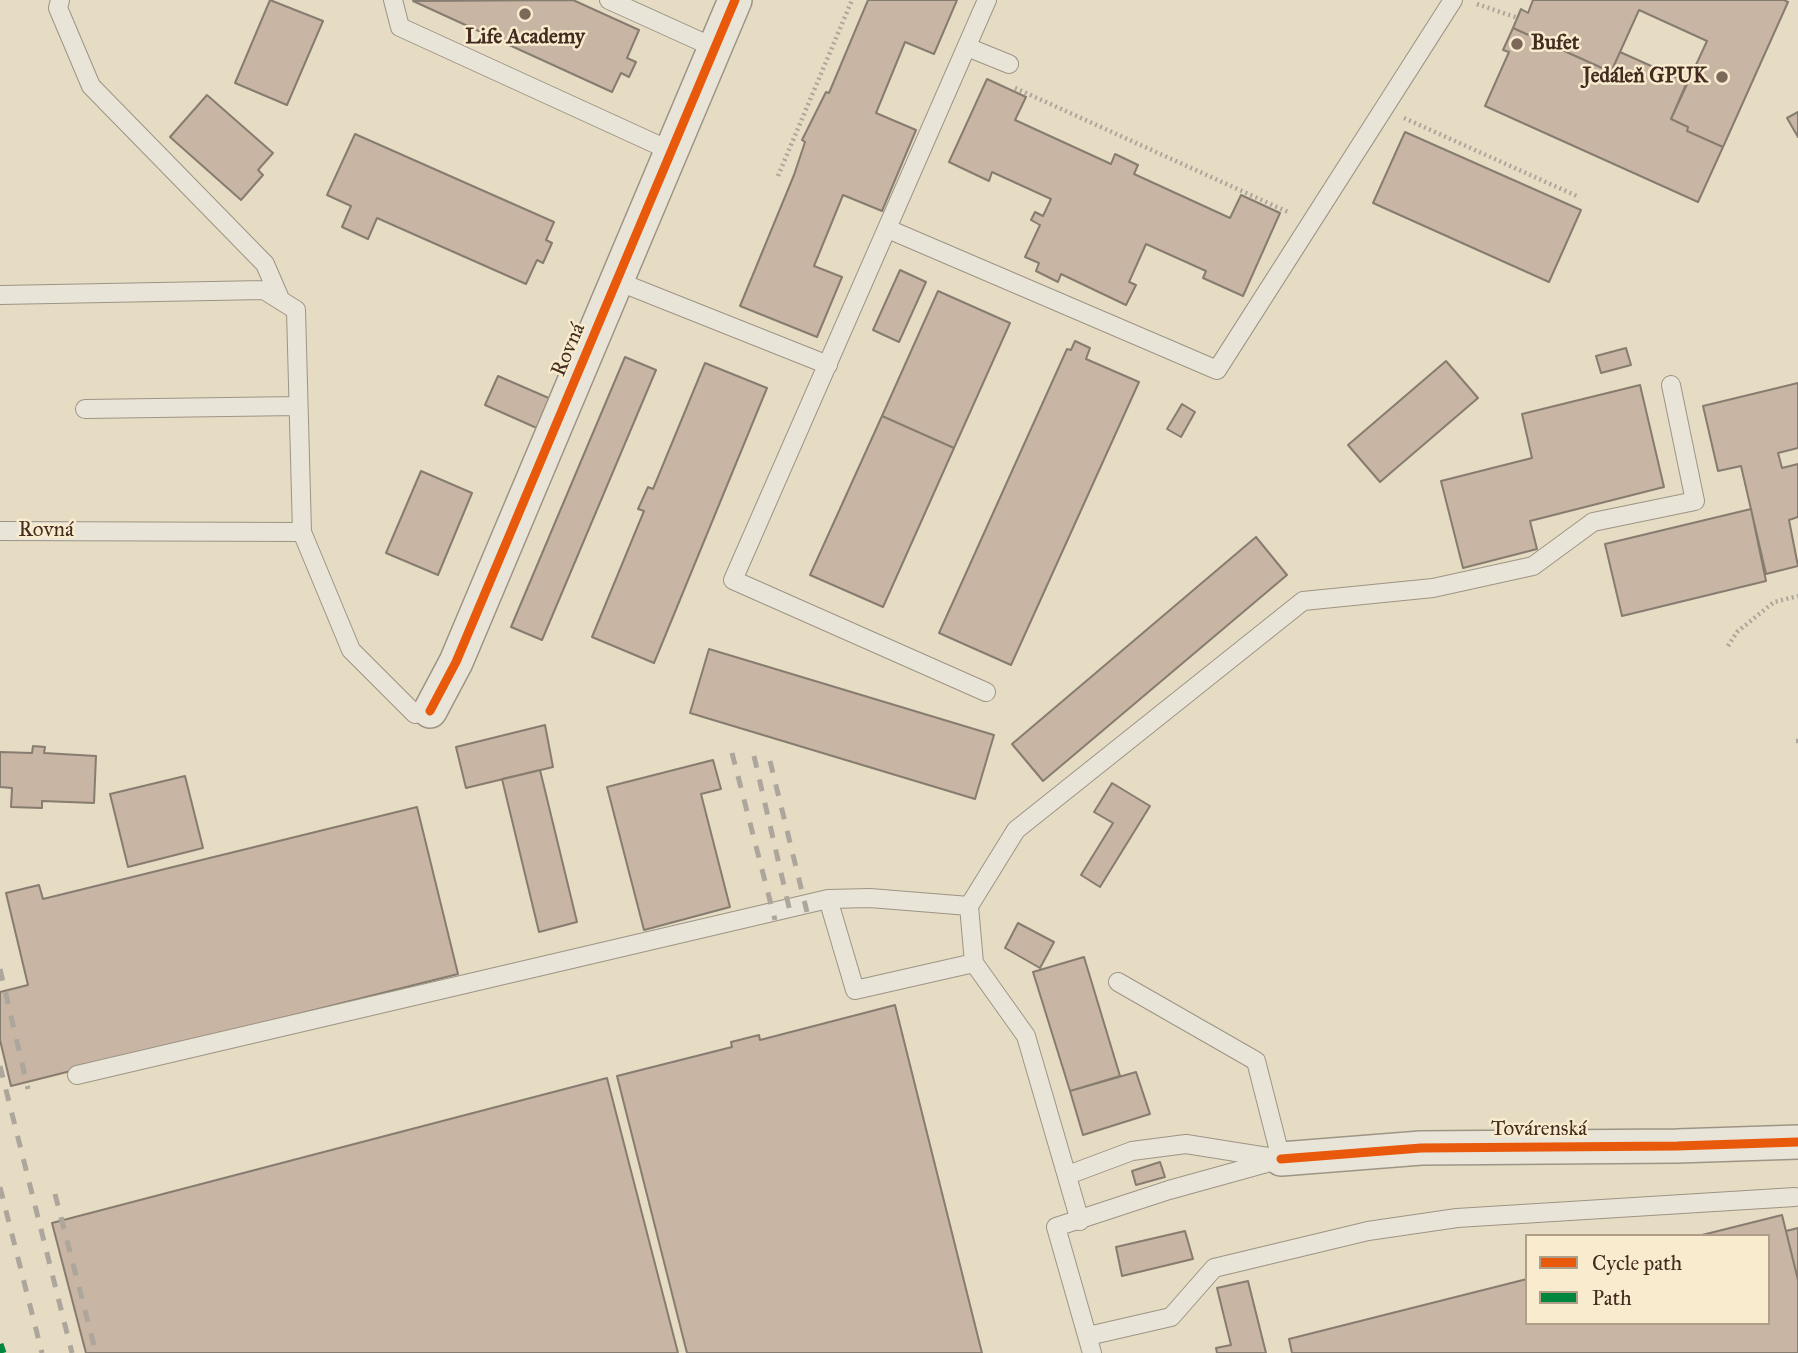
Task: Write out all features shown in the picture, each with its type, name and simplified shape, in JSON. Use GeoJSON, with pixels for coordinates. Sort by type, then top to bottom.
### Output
{"type":"FeatureCollection","features":[{"type":"Feature","properties":{"kind":"street","name":"Rovná"},"geometry":{"type":"LineString","coordinates":[[430,711],[456,662],[735,0]]}},
{"type":"Feature","properties":{"kind":"street","name":"Továrenská"},"geometry":{"type":"LineString","coordinates":[[1281,1159],[1421,1148],[1798,1142]]}},
{"type":"Feature","properties":{"kind":"lane"},"geometry":{"type":"LineString","coordinates":[[60,0],[58,8],[91,86],[265,264],[281,300]]}},
{"type":"Feature","properties":{"kind":"lane"},"geometry":{"type":"LineString","coordinates":[[393,0],[400,27],[671,151]]}},
{"type":"Feature","properties":{"kind":"lane"},"geometry":{"type":"LineString","coordinates":[[610,0],[715,48]]}},
{"type":"Feature","properties":{"kind":"lane"},"geometry":{"type":"LineString","coordinates":[[986,692],[733,580],[987,0]]}},
{"type":"Feature","properties":{"kind":"lane"},"geometry":{"type":"LineString","coordinates":[[888,229],[1217,370],[1453,0]]}},
{"type":"Feature","properties":{"kind":"lane"},"geometry":{"type":"LineString","coordinates":[[967,47],[1009,64]]}},
{"type":"Feature","properties":{"kind":"lane"},"geometry":{"type":"LineString","coordinates":[[617,281],[828,365]]}},
{"type":"Feature","properties":{"kind":"lane"},"geometry":{"type":"LineString","coordinates":[[0,295],[264,290],[281,300]]}},
{"type":"Feature","properties":{"kind":"lane","name":"Rovná"},"geometry":{"type":"LineString","coordinates":[[281,300],[296,310],[302,533],[351,650],[415,714],[430,711]]}},
{"type":"Feature","properties":{"kind":"lane"},"geometry":{"type":"LineString","coordinates":[[1080,1221],[1026,1036],[974,963],[970,906],[1016,830],[1303,600],[1433,588],[1532,566],[1593,522],[1695,500],[1671,385]]}},
{"type":"Feature","properties":{"kind":"lane"},"geometry":{"type":"LineString","coordinates":[[85,409],[298,406]]}},
{"type":"Feature","properties":{"kind":"lane","name":"Rovná"},"geometry":{"type":"LineString","coordinates":[[0,531],[302,533]]}},
{"type":"Feature","properties":{"kind":"lane"},"geometry":{"type":"LineString","coordinates":[[77,1075],[828,899],[870,898],[970,906]]}},
{"type":"Feature","properties":{"kind":"lane"},"geometry":{"type":"LineString","coordinates":[[828,899],[855,990],[974,963]]}},
{"type":"Feature","properties":{"kind":"lane"},"geometry":{"type":"LineString","coordinates":[[1118,982],[1256,1061],[1281,1159]]}},
{"type":"Feature","properties":{"kind":"lane"},"geometry":{"type":"LineString","coordinates":[[1068,1175],[1132,1151],[1186,1144],[1281,1159]]}},
{"type":"Feature","properties":{"kind":"lane"},"geometry":{"type":"LineString","coordinates":[[1281,1159],[1169,1190],[1056,1227],[1090,1344],[1171,1317],[1214,1268],[1368,1231],[1457,1218],[1795,1196]]}},
{"type":"Feature","properties":{"kind":"path"},"geometry":{"type":"LineString","coordinates":[[778,176],[852,0]]}},
{"type":"Feature","properties":{"kind":"path"},"geometry":{"type":"LineString","coordinates":[[1466,0],[1518,18]]}},
{"type":"Feature","properties":{"kind":"path"},"geometry":{"type":"LineString","coordinates":[[1008,85],[1288,212]]}},
{"type":"Feature","properties":{"kind":"path"},"geometry":{"type":"LineString","coordinates":[[1399,116],[1578,197]]}},
{"type":"Feature","properties":{"kind":"path"},"geometry":{"type":"LineString","coordinates":[[1728,646],[1737,632],[1774,602],[1798,596]]}},
{"type":"Feature","properties":{"kind":"building"},"geometry":{"type":"Polygon","coordinates":[[[270,0],[323,21],[287,105],[235,83],[270,0]]]}},
{"type":"Feature","properties":{"kind":"building"},"geometry":{"type":"Polygon","coordinates":[[[573,0],[639,30],[627,58],[636,62],[629,77],[621,73],[612,92],[413,1],[573,0]]]}},
{"type":"Feature","properties":{"kind":"building"},"geometry":{"type":"Polygon","coordinates":[[[868,0],[957,0],[934,54],[905,42],[876,113],[916,130],[882,211],[843,195],[814,266],[842,277],[817,337],[740,306],[794,175],[805,142],[802,140],[826,92],[829,93],[868,0]]]}},
{"type":"Feature","properties":{"kind":"building","name":"Jedáleň GPUK"},"geometry":{"type":"Polygon","coordinates":[[[1533,0],[1788,2],[1723,147],[1687,131],[1688,127],[1671,119],[1707,41],[1639,10],[1611,72],[1513,28],[1521,9],[1528,13],[1533,0]]]}},
{"type":"Feature","properties":{"kind":"building"},"geometry":{"type":"Polygon","coordinates":[[[1513,28],[1611,72],[1620,52],[1687,82],[1671,119],[1688,127],[1687,131],[1723,147],[1698,202],[1485,106],[1509,52],[1503,50],[1513,28]]]}},
{"type":"Feature","properties":{"kind":"building"},"geometry":{"type":"Polygon","coordinates":[[[987,79],[1026,97],[1015,120],[1111,164],[1115,154],[1138,165],[1134,174],[1230,218],[1241,195],[1280,213],[1243,296],[1203,278],[1206,271],[1146,244],[1129,282],[1136,285],[1126,305],[1061,274],[1058,282],[1036,271],[1039,263],[1025,257],[1040,225],[1031,220],[1035,212],[1043,216],[1051,199],[992,172],[989,181],[949,162],[987,79]]]}},
{"type":"Feature","properties":{"kind":"building"},"geometry":{"type":"Polygon","coordinates":[[[207,95],[273,153],[258,170],[263,175],[241,200],[170,137],[207,95]]]}},
{"type":"Feature","properties":{"kind":"building"},"geometry":{"type":"Polygon","coordinates":[[[1798,112],[1798,137],[1787,118],[1798,112]]]}},
{"type":"Feature","properties":{"kind":"building"},"geometry":{"type":"Polygon","coordinates":[[[1405,132],[1581,210],[1549,282],[1373,203],[1405,132]]]}},
{"type":"Feature","properties":{"kind":"building"},"geometry":{"type":"Polygon","coordinates":[[[355,134],[554,222],[546,240],[552,243],[543,263],[537,260],[526,284],[377,218],[368,239],[342,227],[351,206],[327,195],[355,134]]]}},
{"type":"Feature","properties":{"kind":"building"},"geometry":{"type":"Polygon","coordinates":[[[900,270],[926,282],[899,342],[873,330],[900,270]]]}},
{"type":"Feature","properties":{"kind":"building"},"geometry":{"type":"Polygon","coordinates":[[[938,291],[1010,323],[954,448],[882,416],[938,291]]]}},
{"type":"Feature","properties":{"kind":"building"},"geometry":{"type":"Polygon","coordinates":[[[1075,341],[1090,348],[1086,359],[1139,382],[1011,665],[939,633],[1067,349],[1071,350],[1075,341]]]}},
{"type":"Feature","properties":{"kind":"building"},"geometry":{"type":"Polygon","coordinates":[[[1626,348],[1631,365],[1601,373],[1596,356],[1626,348]]]}},
{"type":"Feature","properties":{"kind":"building"},"geometry":{"type":"Polygon","coordinates":[[[625,357],[656,370],[542,640],[511,627],[625,357]]]}},
{"type":"Feature","properties":{"kind":"building"},"geometry":{"type":"Polygon","coordinates":[[[1446,361],[1478,398],[1380,482],[1348,445],[1446,361]]]}},
{"type":"Feature","properties":{"kind":"building"},"geometry":{"type":"Polygon","coordinates":[[[705,363],[767,388],[654,663],[592,637],[644,511],[638,509],[648,487],[653,489],[705,363]]]}},
{"type":"Feature","properties":{"kind":"building"},"geometry":{"type":"Polygon","coordinates":[[[498,376],[551,399],[539,429],[485,405],[498,376]]]}},
{"type":"Feature","properties":{"kind":"building"},"geometry":{"type":"Polygon","coordinates":[[[1798,383],[1798,448],[1778,453],[1782,468],[1798,464],[1798,517],[1789,520],[1798,566],[1766,574],[1741,466],[1718,471],[1703,406],[1798,383]]]}},
{"type":"Feature","properties":{"kind":"building"},"geometry":{"type":"Polygon","coordinates":[[[1640,385],[1664,487],[1530,521],[1537,549],[1463,568],[1441,481],[1532,458],[1522,414],[1640,385]]]}},
{"type":"Feature","properties":{"kind":"building"},"geometry":{"type":"Polygon","coordinates":[[[1182,404],[1195,412],[1181,437],[1167,429],[1182,404]]]}},
{"type":"Feature","properties":{"kind":"building"},"geometry":{"type":"Polygon","coordinates":[[[882,416],[954,448],[883,607],[810,575],[882,416]]]}},
{"type":"Feature","properties":{"kind":"building"},"geometry":{"type":"Polygon","coordinates":[[[421,471],[472,493],[438,575],[386,553],[421,471]]]}},
{"type":"Feature","properties":{"kind":"building"},"geometry":{"type":"Polygon","coordinates":[[[1751,509],[1766,581],[1622,616],[1605,544],[1751,509]]]}},
{"type":"Feature","properties":{"kind":"building"},"geometry":{"type":"Polygon","coordinates":[[[1256,537],[1287,575],[1043,781],[1012,744],[1256,537]]]}},
{"type":"Feature","properties":{"kind":"building"},"geometry":{"type":"Polygon","coordinates":[[[709,649],[994,735],[975,799],[690,713],[709,649]]]}},
{"type":"Feature","properties":{"kind":"building"},"geometry":{"type":"Polygon","coordinates":[[[545,725],[553,767],[466,788],[456,747],[545,725]]]}},
{"type":"Feature","properties":{"kind":"building"},"geometry":{"type":"Polygon","coordinates":[[[33,746],[45,747],[44,753],[96,756],[94,803],[42,801],[42,808],[11,807],[12,788],[0,787],[0,752],[32,753],[33,746]]]}},
{"type":"Feature","properties":{"kind":"building"},"geometry":{"type":"Polygon","coordinates":[[[713,760],[721,789],[701,794],[730,907],[644,930],[607,787],[713,760]]]}},
{"type":"Feature","properties":{"kind":"building"},"geometry":{"type":"Polygon","coordinates":[[[540,770],[577,922],[539,932],[502,779],[540,770]]]}},
{"type":"Feature","properties":{"kind":"building"},"geometry":{"type":"Polygon","coordinates":[[[185,776],[203,848],[128,867],[110,794],[185,776]]]}},
{"type":"Feature","properties":{"kind":"building"},"geometry":{"type":"Polygon","coordinates":[[[1112,783],[1150,806],[1100,887],[1081,875],[1113,823],[1094,812],[1112,783]]]}},
{"type":"Feature","properties":{"kind":"building"},"geometry":{"type":"Polygon","coordinates":[[[417,807],[458,974],[11,1086],[0,1040],[0,992],[28,985],[6,893],[39,885],[43,899],[417,807]]]}},
{"type":"Feature","properties":{"kind":"building"},"geometry":{"type":"Polygon","coordinates":[[[1018,923],[1054,942],[1040,968],[1005,948],[1018,923]]]}},
{"type":"Feature","properties":{"kind":"building"},"geometry":{"type":"Polygon","coordinates":[[[1084,957],[1120,1076],[1070,1091],[1033,972],[1084,957]]]}},
{"type":"Feature","properties":{"kind":"building"},"geometry":{"type":"Polygon","coordinates":[[[895,1005],[982,1353],[687,1353],[617,1076],[732,1047],[731,1042],[759,1035],[760,1040],[895,1005]]]}},
{"type":"Feature","properties":{"kind":"building"},"geometry":{"type":"Polygon","coordinates":[[[1136,1072],[1150,1114],[1083,1135],[1070,1091],[1136,1072]]]}},
{"type":"Feature","properties":{"kind":"building"},"geometry":{"type":"Polygon","coordinates":[[[607,1078],[678,1353],[86,1353],[52,1223],[607,1078]]]}},
{"type":"Feature","properties":{"kind":"building"},"geometry":{"type":"Polygon","coordinates":[[[1160,1162],[1165,1177],[1136,1185],[1132,1171],[1160,1162]]]}},
{"type":"Feature","properties":{"kind":"building"},"geometry":{"type":"Polygon","coordinates":[[[1782,1215],[1798,1280],[1798,1353],[1292,1353],[1289,1339],[1525,1280],[1525,1325],[1770,1325],[1770,1234],[1706,1234],[1782,1215]]]}},
{"type":"Feature","properties":{"kind":"building"},"geometry":{"type":"Polygon","coordinates":[[[1798,1228],[1798,1280],[1786,1231],[1798,1228]]]}},
{"type":"Feature","properties":{"kind":"building"},"geometry":{"type":"Polygon","coordinates":[[[1185,1231],[1193,1259],[1122,1276],[1116,1247],[1185,1231]]]}},
{"type":"Feature","properties":{"kind":"building"},"geometry":{"type":"Polygon","coordinates":[[[1248,1281],[1266,1353],[1217,1353],[1216,1348],[1231,1345],[1217,1288],[1248,1281]]]}},
{"type":"Feature","properties":{"kind":"railway"},"geometry":{"type":"LineString","coordinates":[[732,753],[775,920]]}},
{"type":"Feature","properties":{"kind":"railway"},"geometry":{"type":"LineString","coordinates":[[754,756],[791,916]]}},
{"type":"Feature","properties":{"kind":"railway"},"geometry":{"type":"LineString","coordinates":[[770,761],[807,912]]}},
{"type":"Feature","properties":{"kind":"railway"},"geometry":{"type":"LineString","coordinates":[[0,969],[28,1089]]}},
{"type":"Feature","properties":{"kind":"railway"},"geometry":{"type":"LineString","coordinates":[[0,1066],[72,1353]]}},
{"type":"Feature","properties":{"kind":"railway"},"geometry":{"type":"LineString","coordinates":[[0,1187],[42,1353]]}},
{"type":"Feature","properties":{"kind":"railway"},"geometry":{"type":"LineString","coordinates":[[55,1194],[96,1353]]}},
{"type":"Feature","properties":{"kind":"marked path"},"geometry":{"type":"LineString","coordinates":[[0,1344],[3,1353]]}},
{"type":"Feature","properties":{"kind":"cycle path"},"geometry":{"type":"LineString","coordinates":[[430,711],[456,662],[735,0]]}},
{"type":"Feature","properties":{"kind":"cycle path"},"geometry":{"type":"LineString","coordinates":[[1281,1159],[1421,1148],[1798,1142]]}},
{"type":"Feature","properties":{"kind":"place","name":"Life Academy"},"geometry":{"type":"Point","coordinates":[525,14]}},
{"type":"Feature","properties":{"kind":"place","name":"Bufet"},"geometry":{"type":"Point","coordinates":[1517,44]}},
{"type":"Feature","properties":{"kind":"place","name":"Jedáleň GPUK"},"geometry":{"type":"Point","coordinates":[1722,77]}}]}
